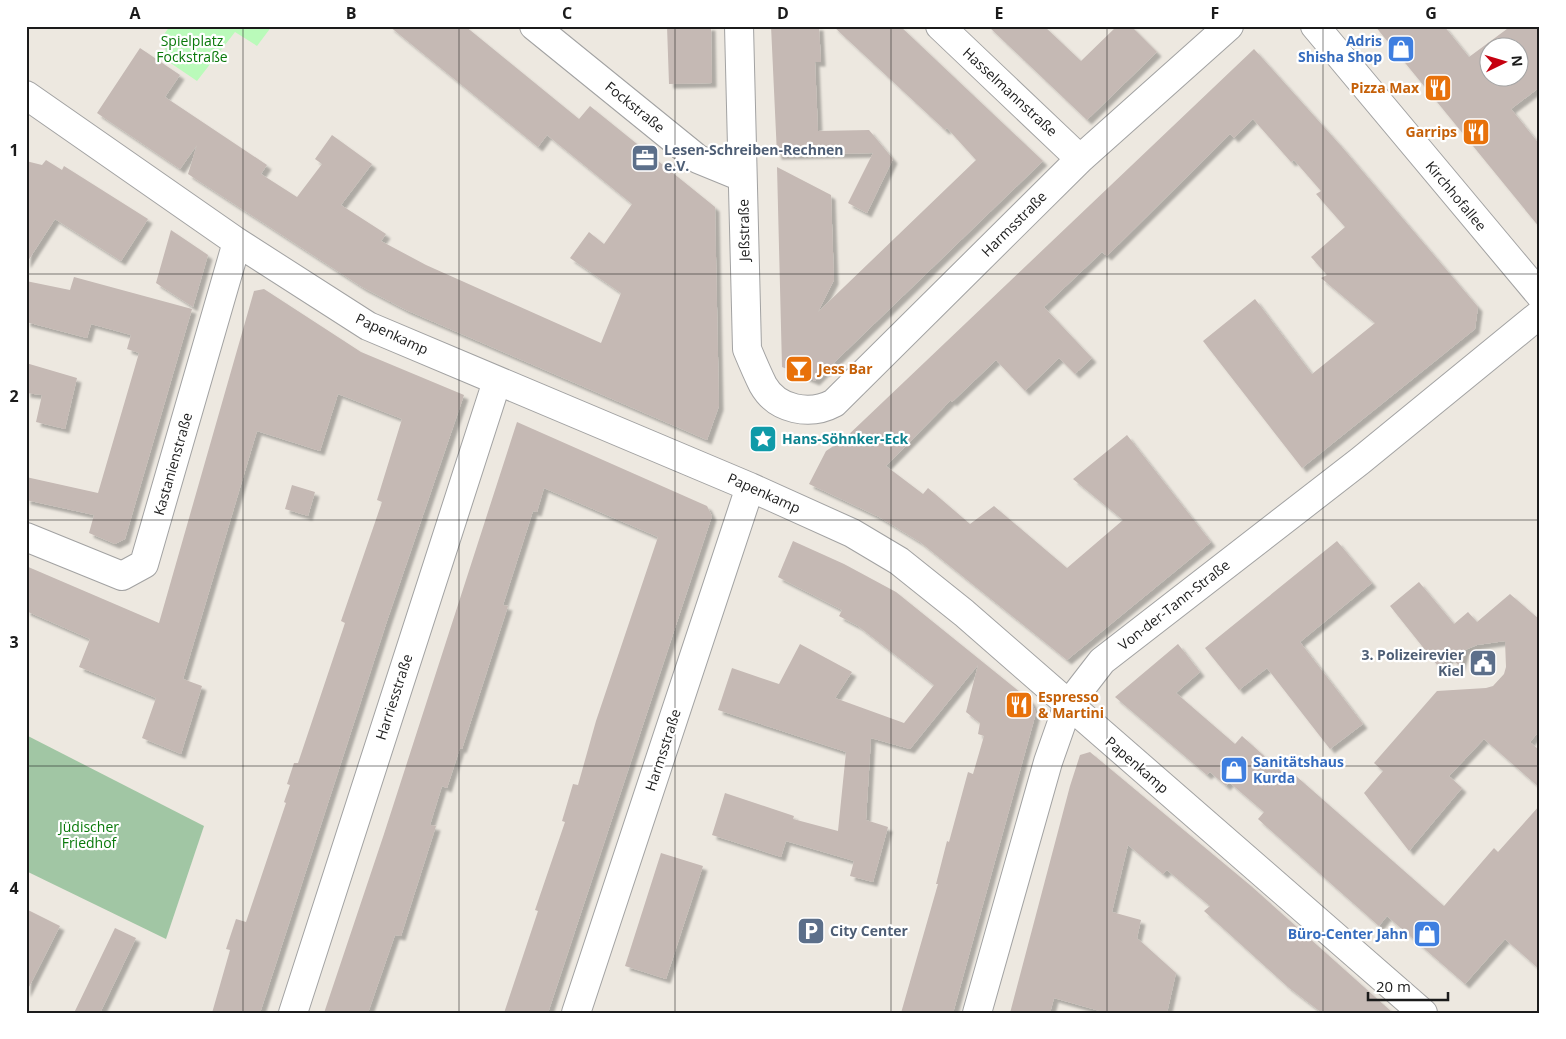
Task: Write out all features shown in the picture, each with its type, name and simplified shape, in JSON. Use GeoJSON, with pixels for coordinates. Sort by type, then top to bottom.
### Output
{"type":"FeatureCollection","features":[{"type":"Feature","properties":{"kind":"street","name":"Fockstraße"},"geometry":{"type":"LineString","coordinates":[[534,26],[698,159],[742,177]]}},
{"type":"Feature","properties":{"kind":"street","name":"Jeßstraße"},"geometry":{"type":"LineString","coordinates":[[738,26],[747,349],[764,386],[774,399],[798,410]]}},
{"type":"Feature","properties":{"kind":"street","name":"Hasselmannstraße"},"geometry":{"type":"LineString","coordinates":[[940,26],[1080,158]]}},
{"type":"Feature","properties":{"kind":"street","name":"Harmsstraße"},"geometry":{"type":"LineString","coordinates":[[798,410],[821,410],[834,403],[1080,158],[1229,26]]}},
{"type":"Feature","properties":{"kind":"street","name":"Kirchhofallee"},"geometry":{"type":"LineString","coordinates":[[1316,26],[1540,296]]}},
{"type":"Feature","properties":{"kind":"street","name":"Papenkamp"},"geometry":{"type":"LineString","coordinates":[[26,95],[237,242],[368,326],[750,487],[852,533],[899,561],[964,613],[1422,1013]]}},
{"type":"Feature","properties":{"kind":"street","name":"Kastanienstraße"},"geometry":{"type":"LineString","coordinates":[[26,537],[122,576],[144,564],[237,242]]}},
{"type":"Feature","properties":{"kind":"street","name":"Von-der-Tann-Straße"},"geometry":{"type":"LineString","coordinates":[[977,1013],[1048,762],[1068,705],[1102,661],[1368,454],[1540,314]]}},
{"type":"Feature","properties":{"kind":"street","name":"Harriesstraße"},"geometry":{"type":"LineString","coordinates":[[292,1013],[497,381]]}},
{"type":"Feature","properties":{"kind":"street","name":"Harmsstraße"},"geometry":{"type":"LineString","coordinates":[[576,1013],[750,487]]}},
{"type":"Feature","properties":{"kind":"green space","name":"Spielplatz Fockstraße"},"geometry":{"type":"Polygon","coordinates":[[[170,26],[272,26],[257,46],[235,32],[197,81],[169,62],[162,37],[170,26]]]}},
{"type":"Feature","properties":{"kind":"green space","name":"Jüdischer Friedhof"},"geometry":{"type":"Polygon","coordinates":[[[26,735],[204,826],[166,939],[26,871],[26,735]]]}},
{"type":"Feature","properties":{"kind":"building"},"geometry":{"type":"Polygon","coordinates":[[[389,26],[465,26],[579,119],[590,106],[715,207],[719,406],[707,440],[406,310],[362,287],[188,174],[197,145],[180,169],[97,113],[140,48],[180,75],[165,97],[267,165],[261,174],[297,197],[322,164],[315,159],[332,135],[372,164],[341,205],[386,234],[381,241],[426,265],[601,343],[621,293],[570,258],[589,232],[604,244],[632,204],[547,135],[538,147],[389,26]]]}},
{"type":"Feature","properties":{"kind":"building"},"geometry":{"type":"Polygon","coordinates":[[[667,26],[711,26],[712,83],[669,84],[667,26]]]}},
{"type":"Feature","properties":{"kind":"building"},"geometry":{"type":"Polygon","coordinates":[[[771,26],[819,26],[821,62],[815,62],[818,131],[869,130],[893,159],[867,213],[848,203],[873,153],[777,155],[771,26]]]}},
{"type":"Feature","properties":{"kind":"building"},"geometry":{"type":"Polygon","coordinates":[[[833,26],[900,26],[1043,161],[815,381],[782,367],[777,167],[831,195],[834,280],[818,312],[976,160],[947,128],[945,130],[833,26]]]}},
{"type":"Feature","properties":{"kind":"building"},"geometry":{"type":"Polygon","coordinates":[[[988,26],[1044,26],[1081,61],[1117,26],[1131,26],[1157,52],[1087,120],[988,26]]]}},
{"type":"Feature","properties":{"kind":"building"},"geometry":{"type":"Polygon","coordinates":[[[1375,26],[1444,26],[1469,57],[1478,50],[1478,88],[1528,88],[1528,38],[1495,38],[1511,26],[1540,26],[1540,87],[1511,109],[1540,145],[1540,228],[1375,26]]]}},
{"type":"Feature","properties":{"kind":"building"},"geometry":{"type":"Polygon","coordinates":[[[1254,49],[1341,146],[1478,307],[1475,329],[1302,468],[1203,341],[1255,299],[1312,374],[1375,323],[1321,278],[1327,275],[1311,257],[1345,227],[1316,194],[1321,191],[1294,160],[1291,162],[1253,119],[1234,138],[1230,134],[1107,256],[1102,252],[1044,307],[1092,358],[1075,374],[1059,358],[1025,391],[996,360],[952,402],[951,400],[886,466],[923,494],[928,488],[970,524],[994,506],[1067,568],[1123,520],[1073,479],[1127,435],[1211,542],[1067,660],[920,542],[879,517],[809,484],[826,451],[844,439],[1254,49]]]}},
{"type":"Feature","properties":{"kind":"building"},"geometry":{"type":"Polygon","coordinates":[[[46,160],[62,170],[64,166],[148,219],[121,261],[55,219],[26,264],[26,161],[42,165],[46,160]]]}},
{"type":"Feature","properties":{"kind":"building"},"geometry":{"type":"Polygon","coordinates":[[[171,230],[208,255],[193,307],[156,283],[171,230]]]}},
{"type":"Feature","properties":{"kind":"building"},"geometry":{"type":"Polygon","coordinates":[[[74,277],[192,309],[125,539],[115,544],[89,533],[94,515],[26,500],[26,477],[98,493],[139,353],[127,349],[131,335],[91,324],[87,338],[26,322],[26,281],[70,290],[74,277]]]}},
{"type":"Feature","properties":{"kind":"building"},"geometry":{"type":"Polygon","coordinates":[[[264,289],[361,352],[464,395],[387,621],[260,1013],[212,1013],[230,950],[226,949],[236,919],[246,922],[286,803],[284,802],[290,785],[287,784],[294,763],[298,763],[345,623],[341,621],[382,502],[377,500],[402,419],[338,394],[320,451],[257,431],[183,679],[202,686],[181,754],[142,738],[156,698],[79,667],[90,639],[26,611],[26,566],[159,623],[254,291],[264,289]]]}},
{"type":"Feature","properties":{"kind":"building"},"geometry":{"type":"Polygon","coordinates":[[[26,363],[77,378],[65,429],[36,422],[42,395],[26,393],[26,363]]]}},
{"type":"Feature","properties":{"kind":"building"},"geometry":{"type":"Polygon","coordinates":[[[517,422],[707,506],[712,516],[548,1013],[504,1013],[538,911],[535,910],[565,822],[562,821],[573,784],[578,785],[596,721],[658,537],[544,488],[537,512],[533,511],[503,605],[508,606],[462,749],[460,748],[447,788],[442,786],[430,825],[436,826],[401,936],[395,935],[368,1013],[324,1013],[384,834],[517,422]]]}},
{"type":"Feature","properties":{"kind":"building"},"geometry":{"type":"Polygon","coordinates":[[[292,485],[315,492],[308,516],[285,509],[292,485]]]}},
{"type":"Feature","properties":{"kind":"building"},"geometry":{"type":"Polygon","coordinates":[[[793,541],[844,564],[896,592],[1031,701],[1036,713],[953,1013],[901,1013],[938,884],[936,884],[947,841],[949,842],[968,772],[973,774],[984,736],[978,734],[980,723],[966,712],[978,665],[910,749],[871,738],[866,820],[888,827],[873,882],[850,876],[854,861],[786,841],[781,857],[712,835],[725,793],[794,816],[793,819],[838,831],[846,752],[718,710],[732,668],[779,684],[800,644],[852,672],[835,698],[904,723],[934,685],[858,626],[839,616],[842,610],[778,577],[793,541]]]}},
{"type":"Feature","properties":{"kind":"building"},"geometry":{"type":"Polygon","coordinates":[[[1337,541],[1372,583],[1300,642],[1363,724],[1330,749],[1267,668],[1239,690],[1205,648],[1337,541]]]}},
{"type":"Feature","properties":{"kind":"building"},"geometry":{"type":"Polygon","coordinates":[[[1419,582],[1454,624],[1468,612],[1477,622],[1510,594],[1540,620],[1540,730],[1530,742],[1540,751],[1540,788],[1484,739],[1449,776],[1462,788],[1409,851],[1364,793],[1383,771],[1374,763],[1437,691],[1493,686],[1504,674],[1506,667],[1505,641],[1477,645],[1465,650],[1460,667],[1451,657],[1438,666],[1390,606],[1419,582]]]}},
{"type":"Feature","properties":{"kind":"building"},"geometry":{"type":"Polygon","coordinates":[[[1178,644],[1200,672],[1176,693],[1235,744],[1242,736],[1292,781],[1296,776],[1444,906],[1494,848],[1498,852],[1540,805],[1540,970],[1505,939],[1465,984],[1387,916],[1379,926],[1258,819],[1264,812],[1229,782],[1226,786],[1210,772],[1207,775],[1115,697],[1178,644]]]}},
{"type":"Feature","properties":{"kind":"building"},"geometry":{"type":"Polygon","coordinates":[[[1090,752],[1251,886],[1393,1013],[1322,1013],[1288,987],[1204,911],[1210,906],[1167,870],[1163,874],[1128,845],[1112,912],[1141,920],[1137,938],[1176,973],[1167,1013],[1107,1013],[1054,998],[1050,1013],[1010,1013],[1070,786],[1080,755],[1090,752]]]}},
{"type":"Feature","properties":{"kind":"building"},"geometry":{"type":"Polygon","coordinates":[[[661,853],[703,866],[666,979],[625,966],[661,853]]]}},
{"type":"Feature","properties":{"kind":"building"},"geometry":{"type":"Polygon","coordinates":[[[26,909],[60,926],[26,993],[26,909]]]}},
{"type":"Feature","properties":{"kind":"building"},"geometry":{"type":"Polygon","coordinates":[[[115,928],[136,938],[100,1013],[74,1013],[115,928]]]}},
{"type":"Feature","properties":{"kind":"place","name":"Adris Shisha Shop"},"geometry":{"type":"Point","coordinates":[1401,49]}},
{"type":"Feature","properties":{"kind":"place","name":"Pizza Max"},"geometry":{"type":"Point","coordinates":[1438,88]}},
{"type":"Feature","properties":{"kind":"place","name":"Garrips"},"geometry":{"type":"Point","coordinates":[1476,132]}},
{"type":"Feature","properties":{"kind":"place","name":"Lesen-Schreiben-Rechnen e.V."},"geometry":{"type":"Point","coordinates":[645,158]}},
{"type":"Feature","properties":{"kind":"place","name":"Jess Bar"},"geometry":{"type":"Point","coordinates":[799,369]}},
{"type":"Feature","properties":{"kind":"place","name":"Hans-Söhnker-Eck"},"geometry":{"type":"Point","coordinates":[763,439]}},
{"type":"Feature","properties":{"kind":"place","name":"3. Polizeirevier Kiel"},"geometry":{"type":"Point","coordinates":[1483,663]}},
{"type":"Feature","properties":{"kind":"place","name":"Espresso & Martini"},"geometry":{"type":"Point","coordinates":[1019,705]}},
{"type":"Feature","properties":{"kind":"place","name":"Sanitätshaus Kurda"},"geometry":{"type":"Point","coordinates":[1234,770]}},
{"type":"Feature","properties":{"kind":"place","name":"City Center"},"geometry":{"type":"Point","coordinates":[811,931]}},
{"type":"Feature","properties":{"kind":"place","name":"Büro-Center Jahn"},"geometry":{"type":"Point","coordinates":[1427,934]}}]}
